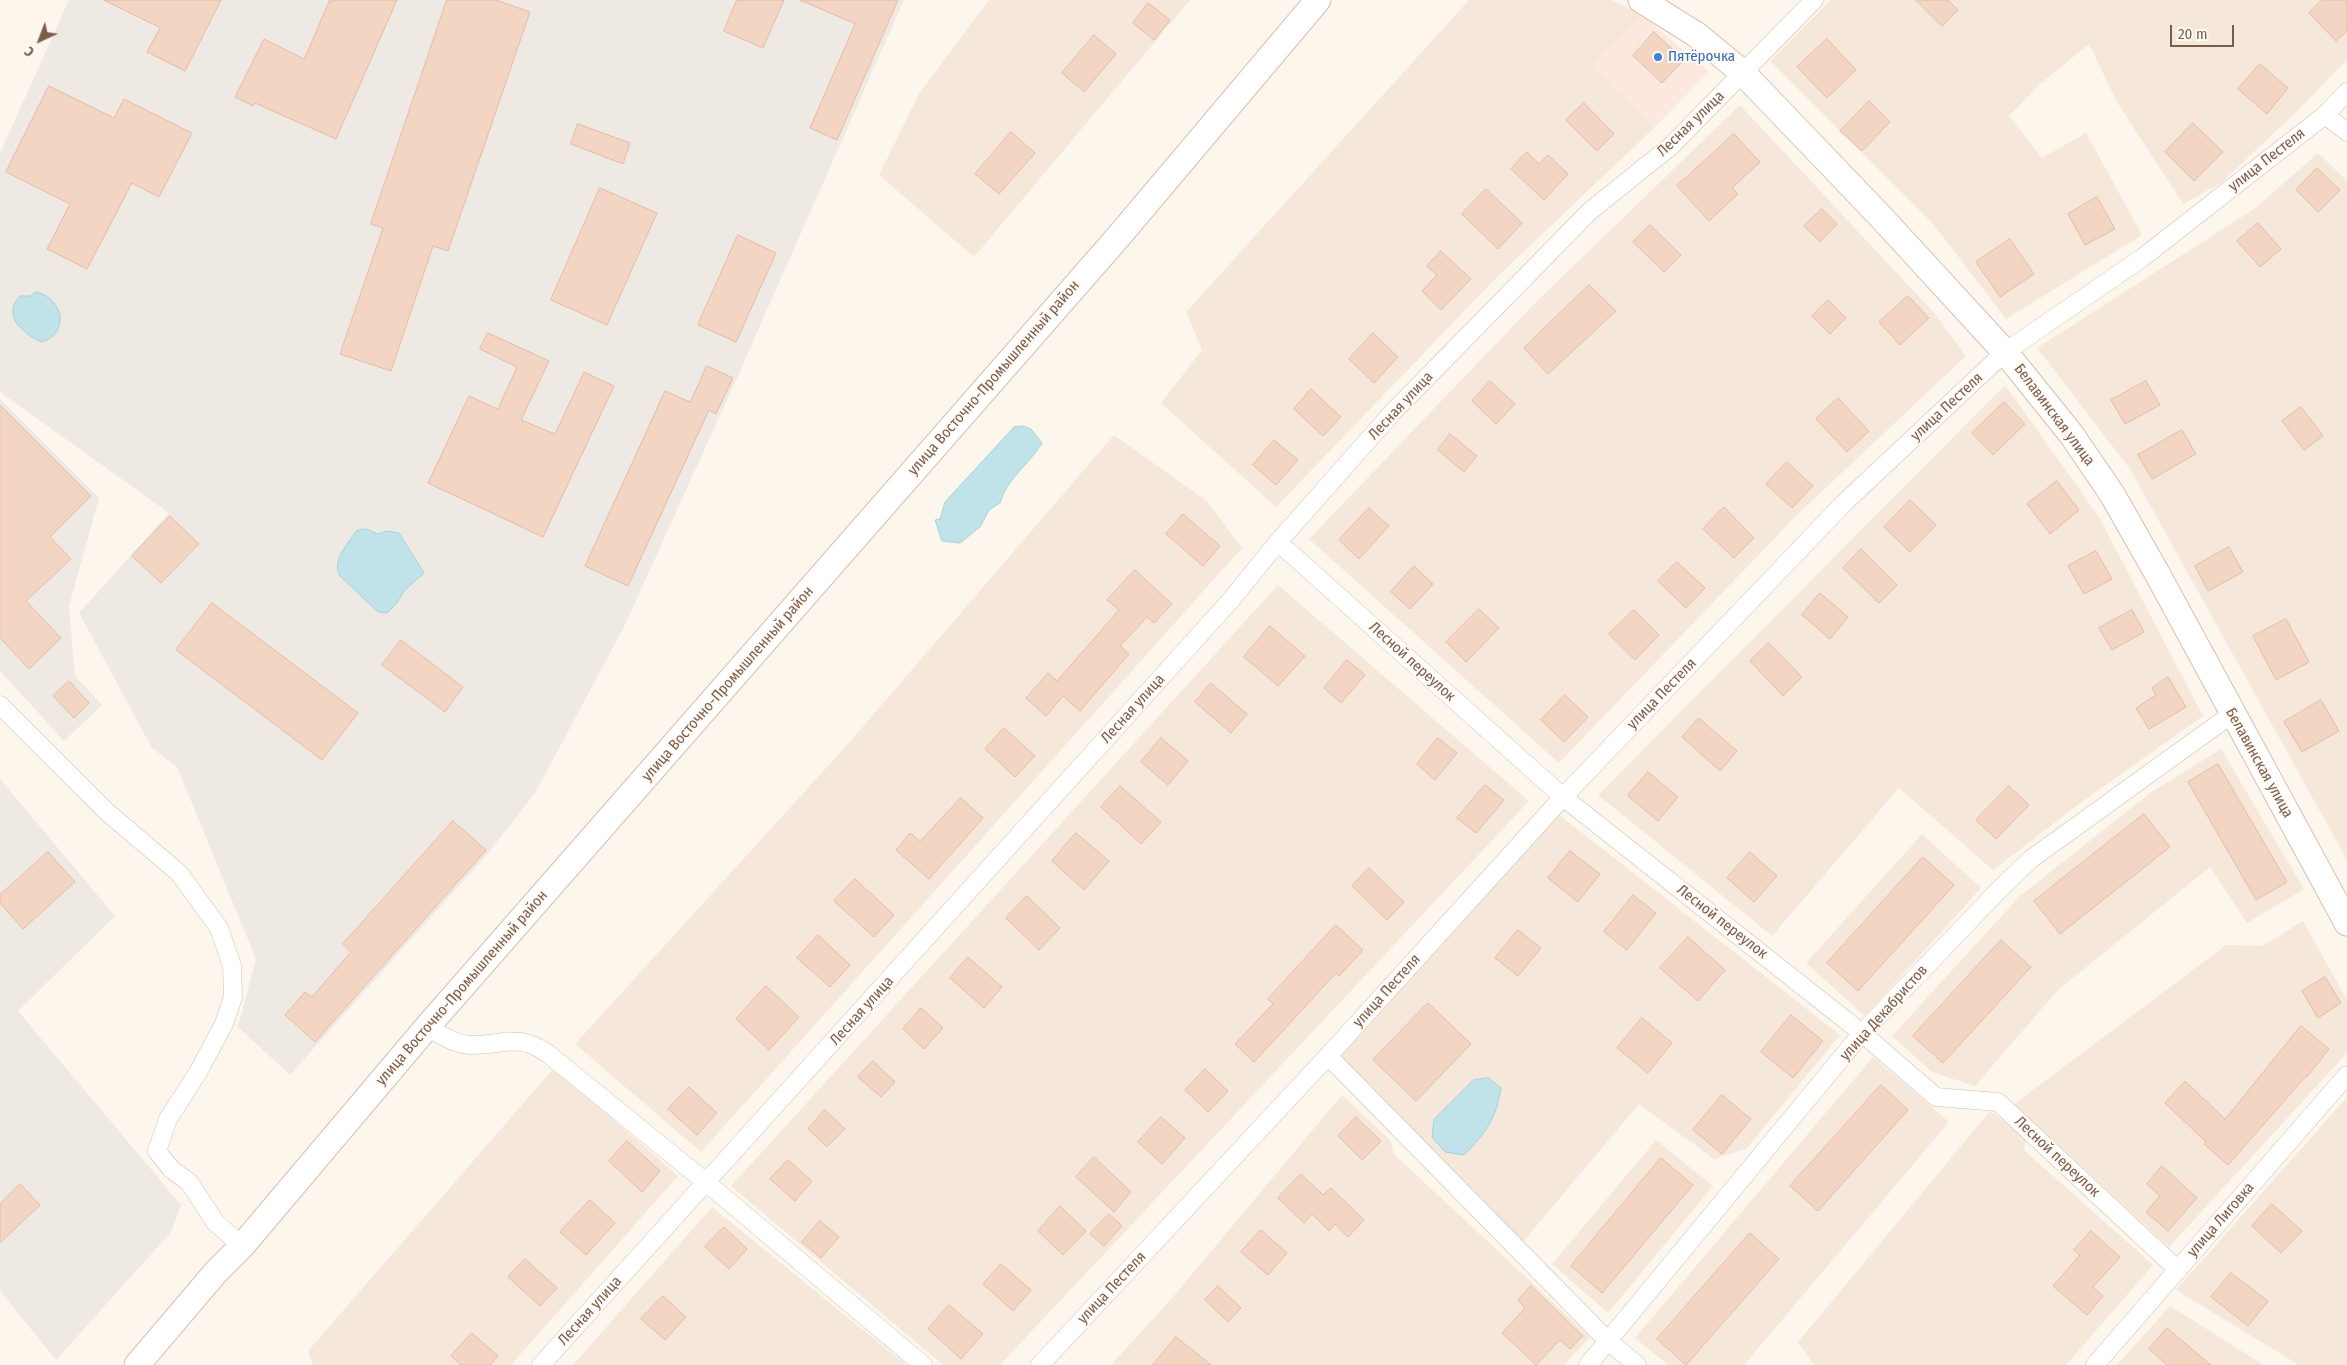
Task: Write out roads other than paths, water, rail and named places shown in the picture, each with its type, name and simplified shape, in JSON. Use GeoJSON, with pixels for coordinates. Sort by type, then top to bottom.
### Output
{"type":"FeatureCollection","features":[{"type":"Feature","properties":{"kind":"street","name":"улица Восточно-Промышленный район"},"geometry":{"type":"LineString","coordinates":[[136,1365],[216,1272],[242,1246],[427,1027],[1119,236],[1318,0]]}},
{"type":"Feature","properties":{"kind":"street","name":"Белавинская улица"},"geometry":{"type":"LineString","coordinates":[[1641,0],[1697,35],[1743,73],[1881,217],[2006,352],[2071,434],[2112,494],[2158,575],[2347,924]]}},
{"type":"Feature","properties":{"kind":"street","name":"Лесная улица"},"geometry":{"type":"LineString","coordinates":[[541,1365],[1230,601],[1278,542],[1393,412],[1590,211],[1671,146],[1814,0]]}},
{"type":"Feature","properties":{"kind":"street","name":"улица Пестеля"},"geometry":{"type":"LineString","coordinates":[[1040,1365],[1328,1056],[1563,797],[1844,503],[2006,352],[2142,258],[2325,115],[2347,92]]}},
{"type":"Feature","properties":{"kind":"street"},"geometry":{"type":"LineString","coordinates":[[2325,115],[2347,132]]}},
{"type":"Feature","properties":{"kind":"street","name":"Лесной переулок"},"geometry":{"type":"LineString","coordinates":[[1278,542],[1563,797],[1862,1033],[1936,1097],[1998,1102],[2178,1270]]}},
{"type":"Feature","properties":{"kind":"street"},"geometry":{"type":"LineString","coordinates":[[0,705],[107,812],[179,872],[219,928],[232,966],[233,997],[224,1024],[197,1074],[168,1119],[158,1151],[172,1170],[189,1182],[215,1222],[242,1246]]}},
{"type":"Feature","properties":{"kind":"street","name":"улица Декабристов"},"geometry":{"type":"LineString","coordinates":[[1588,1365],[1609,1342],[1862,1033],[1996,893],[2031,859],[2232,714]]}},
{"type":"Feature","properties":{"kind":"street"},"geometry":{"type":"LineString","coordinates":[[427,1027],[452,1041],[472,1045],[517,1040],[533,1043],[707,1183],[923,1365]]}},
{"type":"Feature","properties":{"kind":"street"},"geometry":{"type":"LineString","coordinates":[[1328,1056],[1609,1342],[1638,1365]]}},
{"type":"Feature","properties":{"kind":"street","name":"улица Лиговка"},"geometry":{"type":"LineString","coordinates":[[2095,1365],[2347,1075]]}},
{"type":"Feature","properties":{"kind":"water"},"geometry":{"type":"Polygon","coordinates":[[[36,292],[45,295],[52,301],[60,316],[57,332],[51,338],[41,342],[21,329],[14,317],[13,310],[20,296],[30,296],[36,292]]]}},
{"type":"Feature","properties":{"kind":"water"},"geometry":{"type":"Polygon","coordinates":[[[1023,426],[1031,429],[1042,443],[1037,451],[1008,486],[1000,503],[989,510],[980,527],[960,543],[942,541],[935,520],[940,519],[945,502],[1014,427],[1023,426]]]}},
{"type":"Feature","properties":{"kind":"water"},"geometry":{"type":"Polygon","coordinates":[[[366,529],[378,534],[387,531],[399,533],[424,573],[404,591],[397,603],[387,613],[378,612],[340,576],[338,570],[339,559],[349,541],[356,531],[366,529]]]}},
{"type":"Feature","properties":{"kind":"water"},"geometry":{"type":"Polygon","coordinates":[[[1489,1078],[1501,1088],[1489,1125],[1464,1155],[1445,1152],[1432,1137],[1434,1119],[1473,1080],[1489,1078]]]}},
{"type":"Feature","properties":{"kind":"place","name":"Пятёрочка"},"geometry":{"type":"Point","coordinates":[1658,57]}}]}
